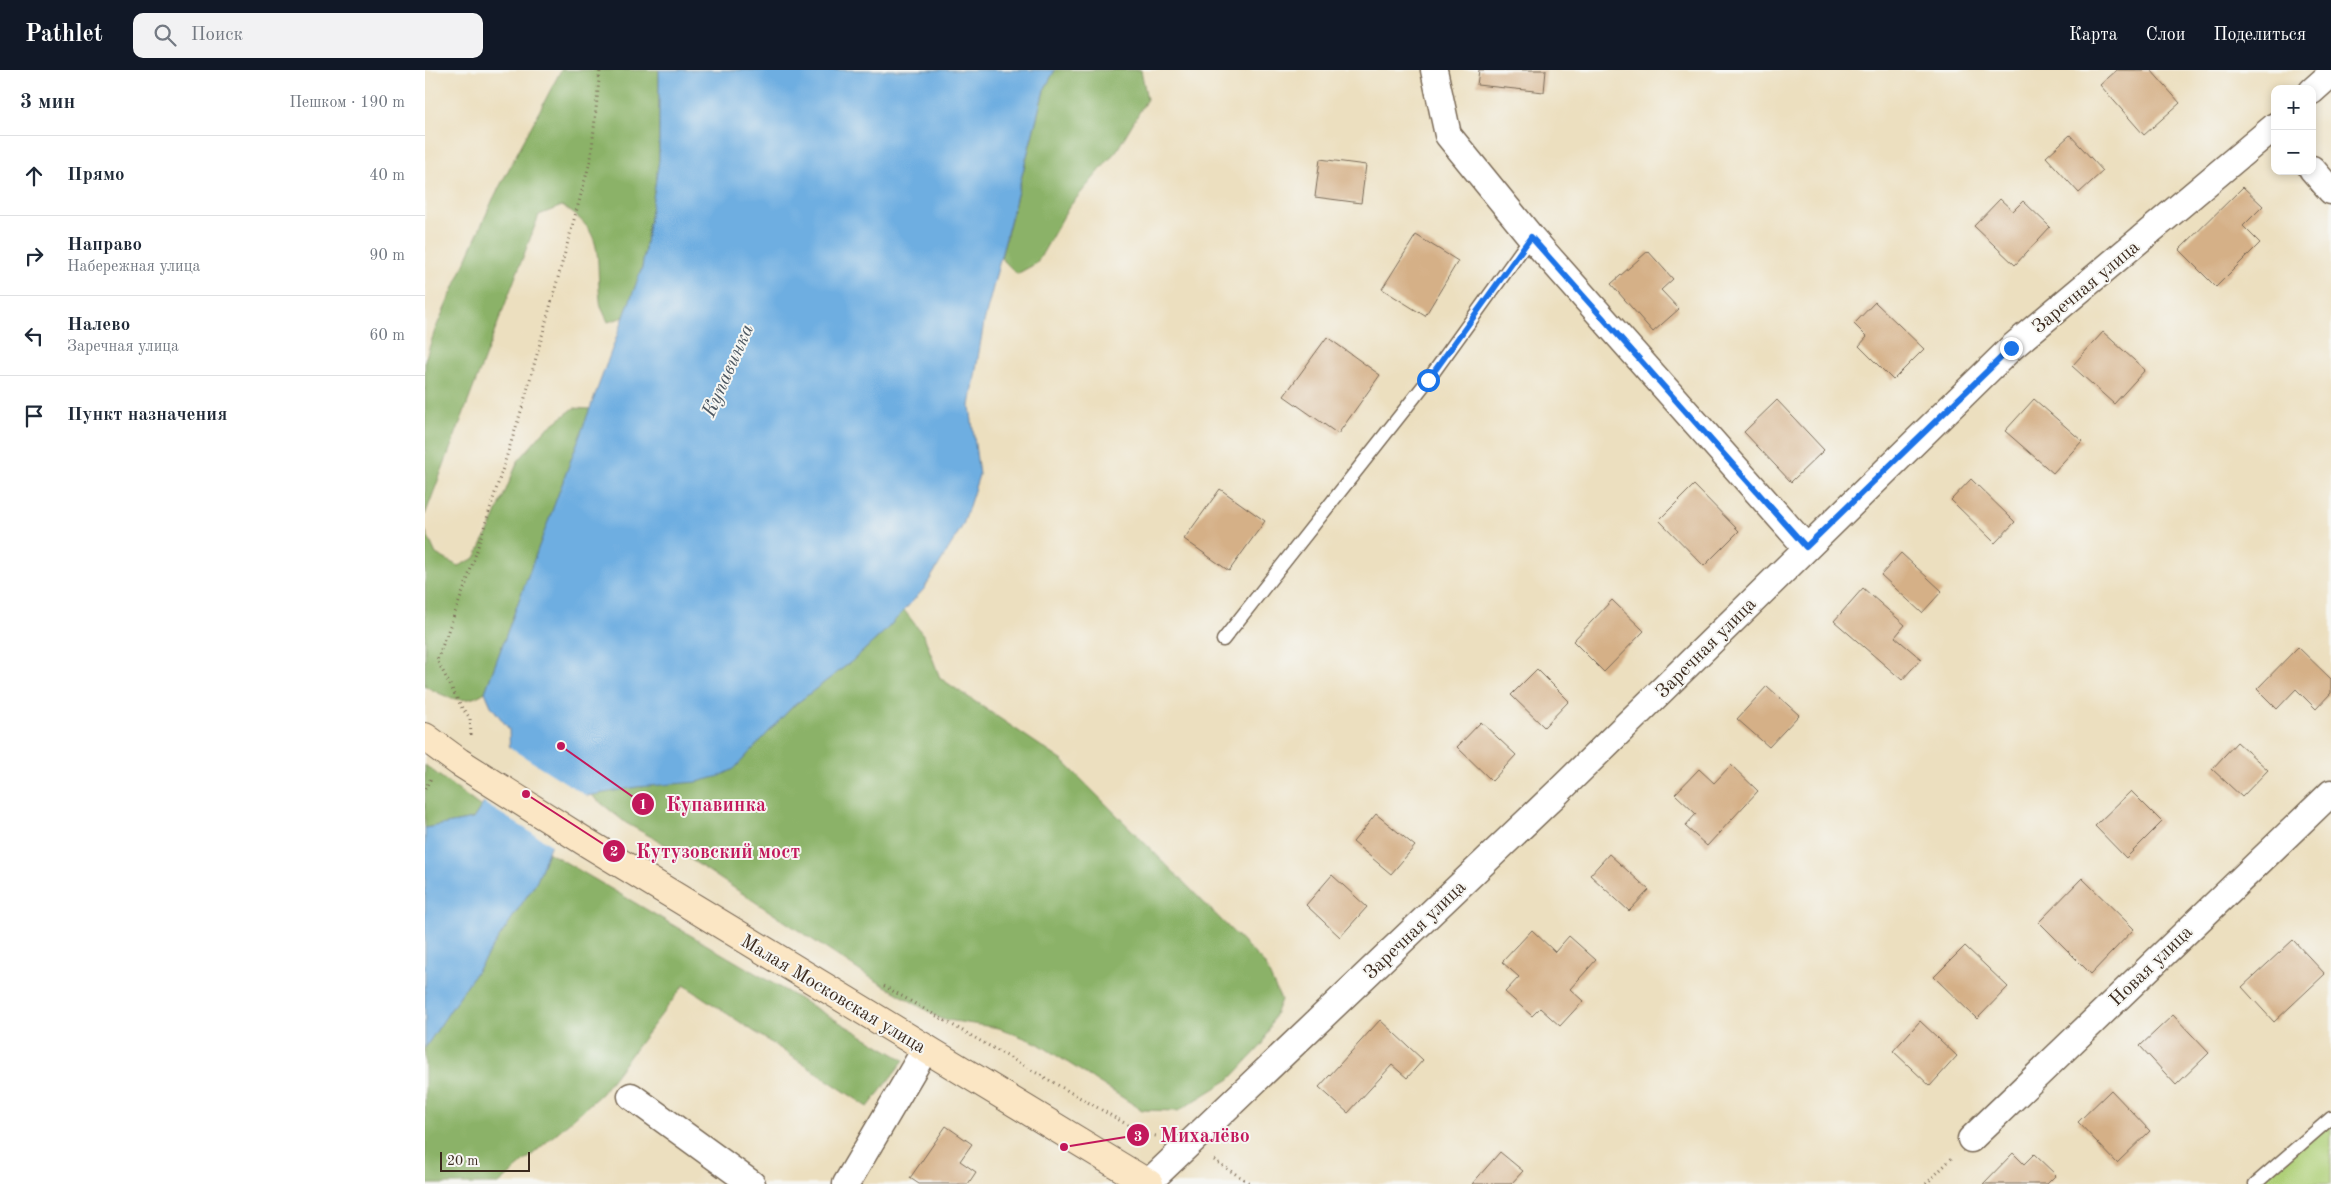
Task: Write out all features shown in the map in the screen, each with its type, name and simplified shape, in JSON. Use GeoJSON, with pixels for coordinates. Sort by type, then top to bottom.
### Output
{"type":"FeatureCollection","features":[{"type":"Feature","properties":{"kind":"main road","name":"Малая Московская улица"},"geometry":{"type":"LineString","coordinates":[[425,738],[465,753],[519,800],[584,841],[1149,1184]]}},
{"type":"Feature","properties":{"kind":"street"},"geometry":{"type":"LineString","coordinates":[[1434,70],[1448,135],[1531,237],[1806,547]]}},
{"type":"Feature","properties":{"kind":"street"},"geometry":{"type":"LineString","coordinates":[[2316,87],[2331,74]]}},
{"type":"Feature","properties":{"kind":"street","name":"Заречная улица"},"geometry":{"type":"LineString","coordinates":[[1149,1184],[1558,792],[2011,348],[2271,129]]}},
{"type":"Feature","properties":{"kind":"street"},"geometry":{"type":"LineString","coordinates":[[2316,174],[2331,191]]}},
{"type":"Feature","properties":{"kind":"street","name":"Новая улица"},"geometry":{"type":"LineString","coordinates":[[1971,1139],[2331,793]]}},
{"type":"Feature","properties":{"kind":"street"},"geometry":{"type":"LineString","coordinates":[[846,1184],[925,1048]]}},
{"type":"Feature","properties":{"kind":"street"},"geometry":{"type":"LineString","coordinates":[[631,1096],[752,1184]]}},
{"type":"Feature","properties":{"kind":"lane"},"geometry":{"type":"LineString","coordinates":[[1223,640],[1428,380],[1531,237]]}},
{"type":"Feature","properties":{"kind":"lane"},"geometry":{"type":"LineString","coordinates":[[2255,1184],[2331,1118]]}},
{"type":"Feature","properties":{"kind":"path"},"geometry":{"type":"LineString","coordinates":[[465,753],[470,718],[437,660],[467,581],[523,405],[591,158],[600,70]]}},
{"type":"Feature","properties":{"kind":"path"},"geometry":{"type":"LineString","coordinates":[[882,985],[1142,1133],[1190,1144],[1251,1184]]}},
{"type":"Feature","properties":{"kind":"path"},"geometry":{"type":"LineString","coordinates":[[1926,1184],[1971,1139]]}},
{"type":"Feature","properties":{"kind":"green space"},"geometry":{"type":"Polygon","coordinates":[[[561,70],[659,70],[659,161],[642,268],[624,317],[608,322],[600,303],[596,247],[586,226],[562,206],[539,215],[425,515],[425,360],[435,330],[493,199],[561,70]]]}},
{"type":"Feature","properties":{"kind":"green space"},"geometry":{"type":"Polygon","coordinates":[[[1055,70],[1141,70],[1147,99],[1117,150],[1069,207],[1037,263],[1017,274],[1001,258],[1044,90],[1055,70]]]}},
{"type":"Feature","properties":{"kind":"green space"},"geometry":{"type":"Polygon","coordinates":[[[574,408],[590,409],[485,692],[462,700],[440,694],[425,686],[425,530],[436,554],[458,566],[475,558],[491,526],[518,461],[545,430],[574,408]]]}},
{"type":"Feature","properties":{"kind":"green space"},"geometry":{"type":"Polygon","coordinates":[[[904,610],[924,636],[940,678],[1063,761],[1264,963],[1281,1000],[1263,1044],[1230,1079],[1178,1111],[1142,1110],[1037,1043],[999,1028],[941,1019],[863,973],[684,855],[626,823],[591,795],[734,769],[792,707],[851,662],[884,632],[904,610]]]}},
{"type":"Feature","properties":{"kind":"green space"},"geometry":{"type":"Polygon","coordinates":[[[425,765],[481,807],[473,819],[425,828],[425,765]]]}},
{"type":"Feature","properties":{"kind":"green space"},"geometry":{"type":"Polygon","coordinates":[[[548,852],[904,1060],[868,1107],[684,985],[601,1094],[499,1184],[425,1184],[425,1048],[537,881],[548,852]]]}},
{"type":"Feature","properties":{"kind":"green space"},"geometry":{"type":"Polygon","coordinates":[[[2331,1118],[2331,1184],[2255,1184],[2331,1118]]]}},
{"type":"Feature","properties":{"kind":"water"},"geometry":{"type":"Polygon","coordinates":[[[659,70],[1055,70],[1044,90],[984,322],[970,406],[979,475],[963,525],[924,589],[884,632],[851,662],[792,707],[734,769],[720,776],[697,782],[637,787],[576,798],[565,806],[537,881],[425,1048],[425,828],[473,819],[510,764],[509,729],[491,706],[485,692],[642,268],[659,160],[659,70]]]}},
{"type":"Feature","properties":{"kind":"pier"},"geometry":{"type":"Polygon","coordinates":[[[507,746],[590,798],[577,800],[567,808],[553,846],[482,802],[508,763],[507,746]]]}},
{"type":"Feature","properties":{"kind":"building"},"geometry":{"type":"Polygon","coordinates":[[[1479,70],[1546,70],[1544,92],[1477,85],[1479,70]]]}},
{"type":"Feature","properties":{"kind":"building"},"geometry":{"type":"Polygon","coordinates":[[[2117,70],[2151,70],[2180,103],[2144,135],[2100,85],[2117,70]]]}},
{"type":"Feature","properties":{"kind":"building"},"geometry":{"type":"Polygon","coordinates":[[[2070,135],[2103,171],[2079,193],[2046,157],[2070,135]]]}},
{"type":"Feature","properties":{"kind":"building"},"geometry":{"type":"Polygon","coordinates":[[[1320,159],[1366,165],[1361,203],[1315,197],[1320,159]]]}},
{"type":"Feature","properties":{"kind":"building"},"geometry":{"type":"Polygon","coordinates":[[[2243,187],[2263,206],[2243,226],[2260,243],[2216,287],[2179,250],[2243,187]]]}},
{"type":"Feature","properties":{"kind":"building"},"geometry":{"type":"Polygon","coordinates":[[[2000,199],[2013,211],[2023,201],[2050,227],[2015,265],[1974,226],[2000,199]]]}},
{"type":"Feature","properties":{"kind":"building"},"geometry":{"type":"Polygon","coordinates":[[[1416,235],[1458,261],[1425,316],[1382,289],[1416,235]]]}},
{"type":"Feature","properties":{"kind":"building"},"geometry":{"type":"Polygon","coordinates":[[[1648,251],[1673,279],[1661,290],[1679,309],[1653,332],[1611,284],[1648,251]]]}},
{"type":"Feature","properties":{"kind":"building"},"geometry":{"type":"Polygon","coordinates":[[[1875,302],[1924,349],[1893,380],[1859,346],[1867,337],[1854,324],[1875,302]]]}},
{"type":"Feature","properties":{"kind":"building"},"geometry":{"type":"Polygon","coordinates":[[[2103,332],[2145,370],[2114,404],[2072,366],[2103,332]]]}},
{"type":"Feature","properties":{"kind":"building"},"geometry":{"type":"Polygon","coordinates":[[[1327,337],[1380,375],[1338,434],[1284,396],[1327,337]]]}},
{"type":"Feature","properties":{"kind":"building"},"geometry":{"type":"Polygon","coordinates":[[[2034,399],[2082,441],[2053,473],[2005,431],[2034,399]]]}},
{"type":"Feature","properties":{"kind":"building"},"geometry":{"type":"Polygon","coordinates":[[[1777,400],[1824,450],[1791,482],[1744,432],[1777,400]]]}},
{"type":"Feature","properties":{"kind":"building"},"geometry":{"type":"Polygon","coordinates":[[[1971,479],[2015,522],[1995,543],[1951,500],[1971,479]]]}},
{"type":"Feature","properties":{"kind":"building"},"geometry":{"type":"Polygon","coordinates":[[[1694,485],[1739,531],[1704,566],[1659,520],[1694,485]]]}},
{"type":"Feature","properties":{"kind":"building"},"geometry":{"type":"Polygon","coordinates":[[[1220,489],[1265,521],[1229,571],[1184,539],[1220,489]]]}},
{"type":"Feature","properties":{"kind":"building"},"geometry":{"type":"Polygon","coordinates":[[[1901,553],[1942,591],[1922,613],[1881,575],[1901,553]]]}},
{"type":"Feature","properties":{"kind":"building"},"geometry":{"type":"Polygon","coordinates":[[[1863,588],[1905,625],[1895,637],[1921,659],[1902,680],[1834,621],[1863,588]]]}},
{"type":"Feature","properties":{"kind":"building"},"geometry":{"type":"Polygon","coordinates":[[[1612,600],[1644,631],[1604,672],[1573,641],[1612,600]]]}},
{"type":"Feature","properties":{"kind":"building"},"geometry":{"type":"Polygon","coordinates":[[[2298,647],[2331,679],[2331,693],[2316,709],[2296,689],[2277,709],[2257,689],[2298,647]]]}},
{"type":"Feature","properties":{"kind":"building"},"geometry":{"type":"Polygon","coordinates":[[[1537,669],[1569,701],[1544,727],[1511,695],[1537,669]]]}},
{"type":"Feature","properties":{"kind":"building"},"geometry":{"type":"Polygon","coordinates":[[[1767,686],[1799,715],[1769,747],[1737,719],[1767,686]]]}},
{"type":"Feature","properties":{"kind":"building"},"geometry":{"type":"Polygon","coordinates":[[[1481,722],[1516,755],[1492,781],[1457,747],[1481,722]]]}},
{"type":"Feature","properties":{"kind":"building"},"geometry":{"type":"Polygon","coordinates":[[[2237,742],[2268,770],[2242,797],[2212,769],[2237,742]]]}},
{"type":"Feature","properties":{"kind":"building"},"geometry":{"type":"Polygon","coordinates":[[[1731,765],[1758,791],[1707,846],[1685,826],[1696,814],[1675,794],[1699,769],[1714,783],[1731,765]]]}},
{"type":"Feature","properties":{"kind":"building"},"geometry":{"type":"Polygon","coordinates":[[[2131,791],[2162,822],[2126,858],[2095,826],[2131,791]]]}},
{"type":"Feature","properties":{"kind":"building"},"geometry":{"type":"Polygon","coordinates":[[[1376,814],[1415,846],[1391,874],[1353,842],[1376,814]]]}},
{"type":"Feature","properties":{"kind":"building"},"geometry":{"type":"Polygon","coordinates":[[[1609,854],[1649,890],[1629,911],[1590,875],[1609,854]]]}},
{"type":"Feature","properties":{"kind":"building"},"geometry":{"type":"Polygon","coordinates":[[[1332,875],[1367,907],[1340,937],[1306,905],[1332,875]]]}},
{"type":"Feature","properties":{"kind":"building"},"geometry":{"type":"Polygon","coordinates":[[[2082,878],[2134,929],[2091,974],[2039,922],[2082,878]]]}},
{"type":"Feature","properties":{"kind":"building"},"geometry":{"type":"Polygon","coordinates":[[[1532,930],[1555,952],[1569,936],[1596,960],[1570,989],[1583,1001],[1560,1026],[1540,1008],[1532,1016],[1505,992],[1519,977],[1502,962],[1532,930]]]}},
{"type":"Feature","properties":{"kind":"building"},"geometry":{"type":"Polygon","coordinates":[[[2293,940],[2325,974],[2274,1022],[2242,987],[2293,940]]]}},
{"type":"Feature","properties":{"kind":"building"},"geometry":{"type":"Polygon","coordinates":[[[1965,946],[2008,987],[1977,1019],[1934,977],[1965,946]]]}},
{"type":"Feature","properties":{"kind":"building"},"geometry":{"type":"Polygon","coordinates":[[[2173,1015],[2209,1053],[2176,1085],[2140,1046],[2173,1015]]]}},
{"type":"Feature","properties":{"kind":"building"},"geometry":{"type":"Polygon","coordinates":[[[1380,1020],[1423,1060],[1407,1078],[1392,1065],[1348,1113],[1319,1087],[1380,1020]]]}},
{"type":"Feature","properties":{"kind":"building"},"geometry":{"type":"Polygon","coordinates":[[[1920,1021],[1957,1056],[1930,1086],[1893,1051],[1920,1021]]]}},
{"type":"Feature","properties":{"kind":"building"},"geometry":{"type":"Polygon","coordinates":[[[2111,1090],[2150,1131],[2117,1163],[2078,1122],[2111,1090]]]}},
{"type":"Feature","properties":{"kind":"building"},"geometry":{"type":"Polygon","coordinates":[[[946,1126],[972,1144],[960,1161],[976,1172],[968,1184],[919,1184],[910,1178],[946,1126]]]}},
{"type":"Feature","properties":{"kind":"building"},"geometry":{"type":"Polygon","coordinates":[[[1500,1152],[1523,1171],[1511,1184],[1472,1184],[1500,1152]]]}},
{"type":"Feature","properties":{"kind":"building"},"geometry":{"type":"Polygon","coordinates":[[[2013,1153],[2024,1164],[2034,1154],[2056,1175],[2047,1184],[1983,1184],[2013,1153]]]}},
{"type":"Feature","properties":{"kind":"place","name":"Купавинка"},"geometry":{"type":"Point","coordinates":[561,746]}},
{"type":"Feature","properties":{"kind":"place","name":"Кутузовский мост"},"geometry":{"type":"Point","coordinates":[526,794]}},
{"type":"Feature","properties":{"kind":"place","name":"Михалёво"},"geometry":{"type":"Point","coordinates":[1064,1147]}},
{"type":"Feature","properties":{"kind":"route"},"geometry":{"type":"LineString","coordinates":[[1428,380],[1531,237],[1806,547],[2011,348]]}}]}
